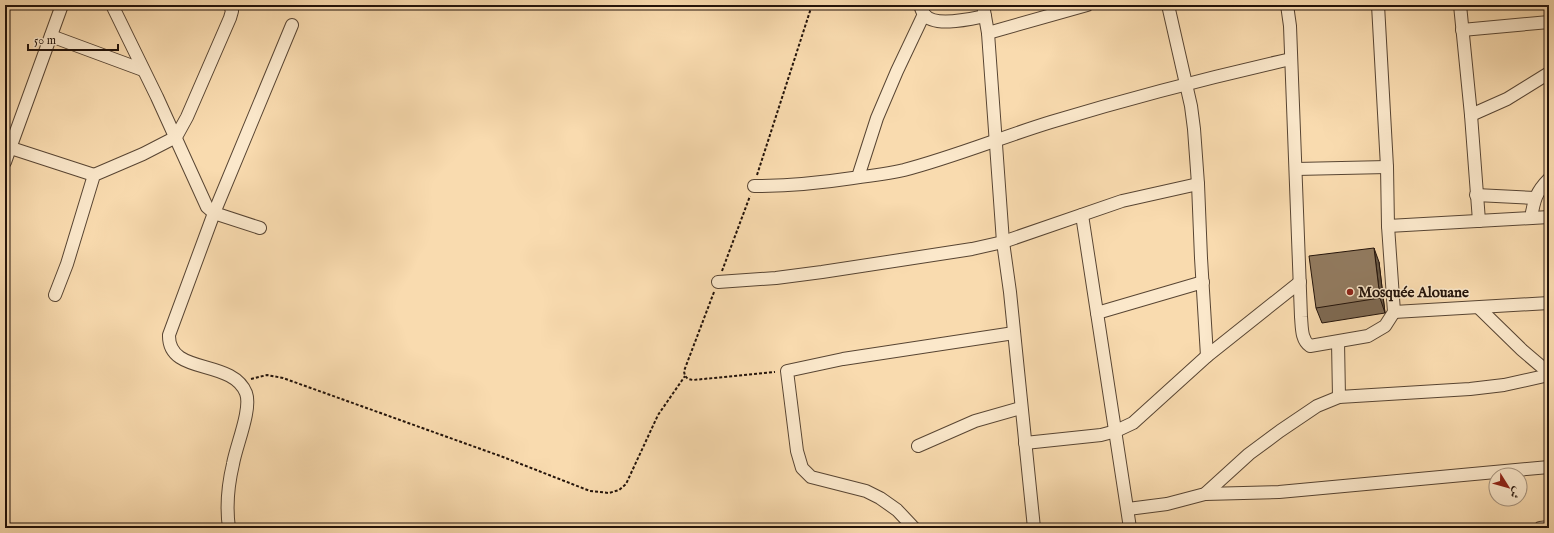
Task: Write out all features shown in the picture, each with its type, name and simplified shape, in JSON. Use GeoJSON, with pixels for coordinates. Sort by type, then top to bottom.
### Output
{"type":"FeatureCollection","features":[{"type":"Feature","properties":{"kind":"street"},"geometry":{"type":"LineString","coordinates":[[5,162],[62,5]]}},
{"type":"Feature","properties":{"kind":"street"},"geometry":{"type":"LineString","coordinates":[[112,5],[176,137],[205,203],[214,213],[260,228]]}},
{"type":"Feature","properties":{"kind":"street"},"geometry":{"type":"LineString","coordinates":[[11,148],[94,175],[143,154],[176,137],[187,117],[230,18],[232,11],[230,5]]}},
{"type":"Feature","properties":{"kind":"street"},"geometry":{"type":"LineString","coordinates":[[988,33],[1059,8],[1087,5]]}},
{"type":"Feature","properties":{"kind":"street"},"geometry":{"type":"LineString","coordinates":[[1168,5],[1186,84],[1194,129],[1207,356]]}},
{"type":"Feature","properties":{"kind":"street"},"geometry":{"type":"LineString","coordinates":[[1288,5],[1302,330],[1306,344],[1310,346],[1368,336],[1385,326],[1394,312],[1388,226],[1378,5]]}},
{"type":"Feature","properties":{"kind":"street"},"geometry":{"type":"LineString","coordinates":[[1460,5],[1471,115],[1479,221]]}},
{"type":"Feature","properties":{"kind":"street"},"geometry":{"type":"LineString","coordinates":[[858,177],[877,118],[922,10],[932,20],[946,22],[984,11],[988,33],[1003,242],[1034,528]]}},
{"type":"Feature","properties":{"kind":"street"},"geometry":{"type":"LineString","coordinates":[[1462,30],[1549,22]]}},
{"type":"Feature","properties":{"kind":"street"},"geometry":{"type":"LineString","coordinates":[[229,528],[227,504],[232,466],[247,408],[246,394],[238,380],[225,373],[177,356],[169,341],[173,323],[214,213],[292,25]]}},
{"type":"Feature","properties":{"kind":"street"},"geometry":{"type":"LineString","coordinates":[[51,36],[143,70]]}},
{"type":"Feature","properties":{"kind":"street"},"geometry":{"type":"LineString","coordinates":[[754,186],[791,185],[903,170],[938,160],[1051,122],[1186,84],[1291,59]]}},
{"type":"Feature","properties":{"kind":"street"},"geometry":{"type":"LineString","coordinates":[[1471,115],[1507,99],[1549,73]]}},
{"type":"Feature","properties":{"kind":"street"},"geometry":{"type":"LineString","coordinates":[[1296,169],[1386,167]]}},
{"type":"Feature","properties":{"kind":"street"},"geometry":{"type":"LineString","coordinates":[[55,295],[67,264],[94,175]]}},
{"type":"Feature","properties":{"kind":"street"},"geometry":{"type":"LineString","coordinates":[[1531,218],[1534,198],[1549,179]]}},
{"type":"Feature","properties":{"kind":"street"},"geometry":{"type":"LineString","coordinates":[[718,282],[776,278],[822,272],[942,254],[1003,242],[1122,201],[1198,184]]}},
{"type":"Feature","properties":{"kind":"street"},"geometry":{"type":"LineString","coordinates":[[1476,195],[1534,198]]}},
{"type":"Feature","properties":{"kind":"street"},"geometry":{"type":"LineString","coordinates":[[1082,215],[1130,528]]}},
{"type":"Feature","properties":{"kind":"street"},"geometry":{"type":"LineString","coordinates":[[1388,226],[1549,217]]}},
{"type":"Feature","properties":{"kind":"street"},"geometry":{"type":"LineString","coordinates":[[1097,313],[1203,282]]}},
{"type":"Feature","properties":{"kind":"street"},"geometry":{"type":"LineString","coordinates":[[1025,443],[1081,438],[1116,432],[1133,423],[1207,356],[1300,282]]}},
{"type":"Feature","properties":{"kind":"street"},"geometry":{"type":"LineString","coordinates":[[1394,312],[1549,303]]}},
{"type":"Feature","properties":{"kind":"street"},"geometry":{"type":"LineString","coordinates":[[1479,308],[1549,374]]}},
{"type":"Feature","properties":{"kind":"street"},"geometry":{"type":"LineString","coordinates":[[914,528],[897,510],[880,498],[866,491],[811,477],[802,468],[797,451],[787,371],[843,359],[1014,334]]}},
{"type":"Feature","properties":{"kind":"street"},"geometry":{"type":"LineString","coordinates":[[1338,342],[1339,397]]}},
{"type":"Feature","properties":{"kind":"street"},"geometry":{"type":"LineString","coordinates":[[1205,494],[1249,454],[1280,431],[1317,406],[1339,397],[1470,389],[1504,385],[1549,374]]}},
{"type":"Feature","properties":{"kind":"street"},"geometry":{"type":"LineString","coordinates":[[918,446],[975,422],[1021,408]]}},
{"type":"Feature","properties":{"kind":"street"},"geometry":{"type":"LineString","coordinates":[[1128,509],[1167,504],[1205,494],[1279,492],[1549,467]]}},
{"type":"Feature","properties":{"kind":"street"},"geometry":{"type":"LineString","coordinates":[[1540,528],[1549,527]]}},
{"type":"Feature","properties":{"kind":"path"},"geometry":{"type":"LineString","coordinates":[[242,386],[259,376],[267,375],[283,378],[590,491],[609,493],[619,490],[626,484],[658,415],[685,376],[684,371],[754,186],[812,5]]}},
{"type":"Feature","properties":{"kind":"path"},"geometry":{"type":"LineString","coordinates":[[685,376],[688,379],[693,380],[787,371]]}},
{"type":"Feature","properties":{"kind":"building","name":"Mosquée Alouane"},"geometry":{"type":"Polygon","coordinates":[[[1374,248],[1380,298],[1316,308],[1309,256],[1374,248]]]}},
{"type":"Feature","properties":{"kind":"place","name":"Mosquée Alouane"},"geometry":{"type":"Point","coordinates":[1350,292]}}]}
